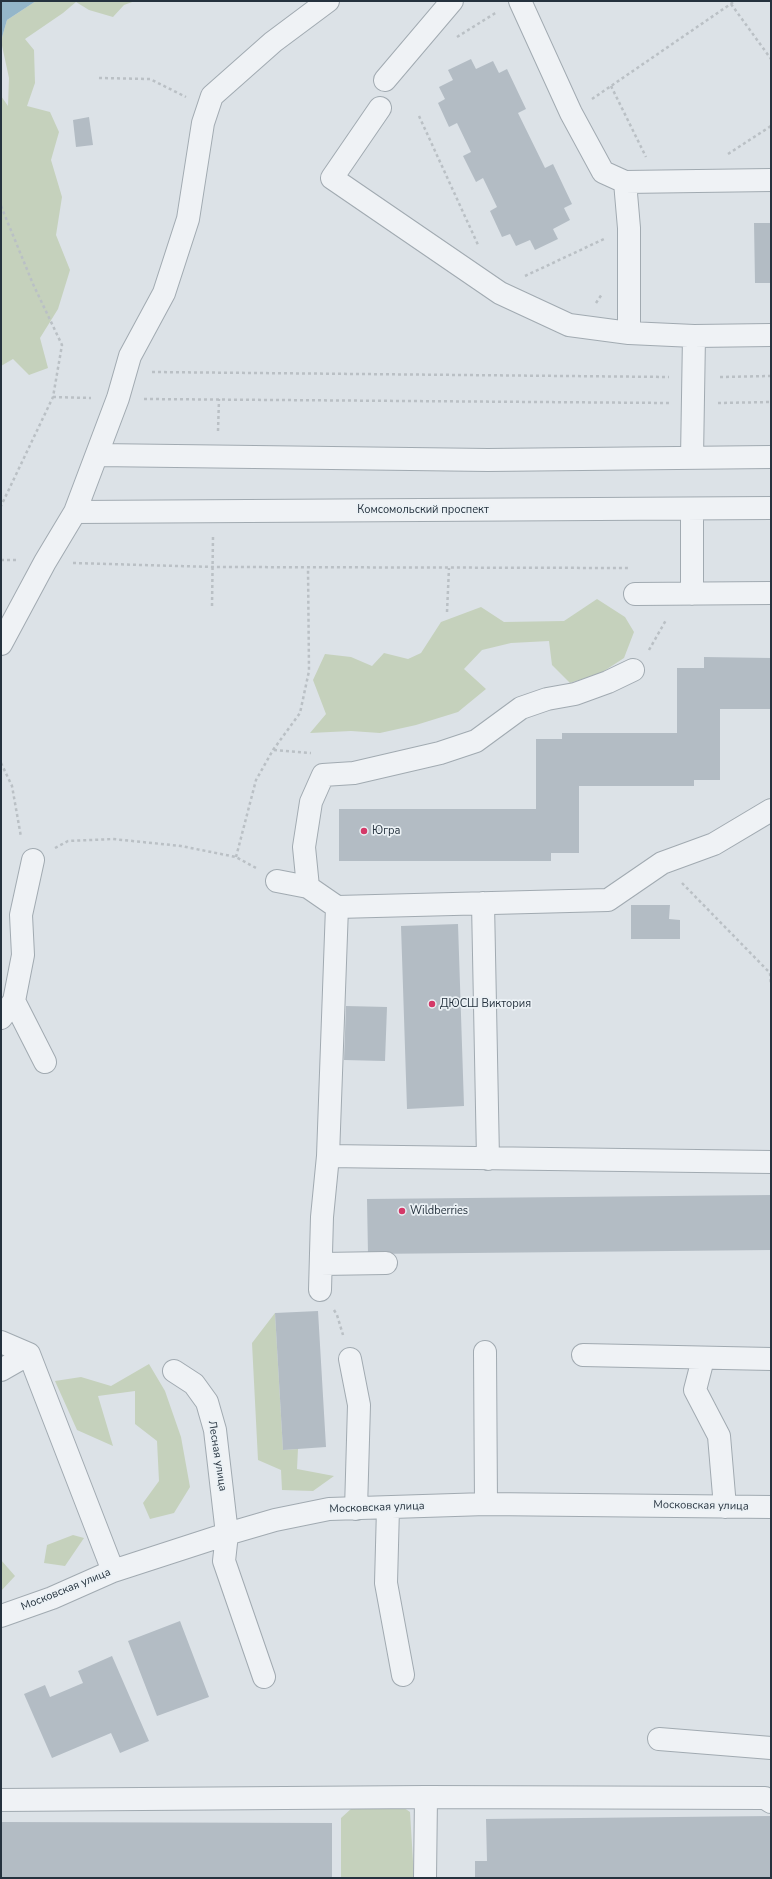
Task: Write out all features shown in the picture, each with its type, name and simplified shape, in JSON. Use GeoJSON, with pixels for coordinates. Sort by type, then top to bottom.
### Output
{"type":"FeatureCollection","features":[{"type":"Feature","properties":{"kind":"street"},"geometry":{"type":"LineString","coordinates":[[1,644],[45,562],[75,512],[98,455],[128,364],[164,293],[188,218],[203,124],[212,96],[273,42],[328,1]]}},
{"type":"Feature","properties":{"kind":"street"},"geometry":{"type":"LineString","coordinates":[[384,80],[452,1]]}},
{"type":"Feature","properties":{"kind":"street"},"geometry":{"type":"LineString","coordinates":[[520,1],[571,113],[603,172],[625,182],[771,180]]}},
{"type":"Feature","properties":{"kind":"street"},"geometry":{"type":"LineString","coordinates":[[380,108],[332,178],[500,293],[569,325],[629,333],[694,336],[771,335]]}},
{"type":"Feature","properties":{"kind":"street"},"geometry":{"type":"LineString","coordinates":[[625,182],[629,228],[629,333]]}},
{"type":"Feature","properties":{"kind":"street"},"geometry":{"type":"LineString","coordinates":[[692,458],[694,336]]}},
{"type":"Feature","properties":{"kind":"street"},"geometry":{"type":"LineString","coordinates":[[98,455],[488,460],[771,458]]}},
{"type":"Feature","properties":{"kind":"street","name":"Комсомольский проспект"},"geometry":{"type":"LineString","coordinates":[[75,512],[771,508]]}},
{"type":"Feature","properties":{"kind":"street"},"geometry":{"type":"LineString","coordinates":[[692,509],[692,594]]}},
{"type":"Feature","properties":{"kind":"street"},"geometry":{"type":"LineString","coordinates":[[635,594],[771,593]]}},
{"type":"Feature","properties":{"kind":"street"},"geometry":{"type":"LineString","coordinates":[[308,887],[304,847],[311,802],[323,775],[354,773],[440,752],[476,741],[521,708],[547,698],[575,694],[608,682],[633,670]]}},
{"type":"Feature","properties":{"kind":"street"},"geometry":{"type":"LineString","coordinates":[[277,881],[308,887],[337,907],[608,900],[662,863],[714,844],[771,810]]}},
{"type":"Feature","properties":{"kind":"street"},"geometry":{"type":"LineString","coordinates":[[33,860],[21,915],[23,955],[7,1010],[45,1062]]}},
{"type":"Feature","properties":{"kind":"street"},"geometry":{"type":"LineString","coordinates":[[483,903],[488,1158]]}},
{"type":"Feature","properties":{"kind":"street"},"geometry":{"type":"LineString","coordinates":[[320,1290],[322,1217],[328,1156],[337,907]]}},
{"type":"Feature","properties":{"kind":"street"},"geometry":{"type":"LineString","coordinates":[[328,1156],[771,1162]]}},
{"type":"Feature","properties":{"kind":"street"},"geometry":{"type":"LineString","coordinates":[[321,1264],[386,1263]]}},
{"type":"Feature","properties":{"kind":"street"},"geometry":{"type":"LineString","coordinates":[[1,1342],[28,1354],[113,1571]]}},
{"type":"Feature","properties":{"kind":"street"},"geometry":{"type":"LineString","coordinates":[[485,1352],[486,1504]]}},
{"type":"Feature","properties":{"kind":"street"},"geometry":{"type":"LineString","coordinates":[[1,1370],[28,1354]]}},
{"type":"Feature","properties":{"kind":"street"},"geometry":{"type":"LineString","coordinates":[[583,1355],[703,1359],[771,1359]]}},
{"type":"Feature","properties":{"kind":"street"},"geometry":{"type":"LineString","coordinates":[[350,1359],[359,1405],[356,1509]]}},
{"type":"Feature","properties":{"kind":"street"},"geometry":{"type":"LineString","coordinates":[[703,1359],[695,1390],[719,1436],[725,1507]]}},
{"type":"Feature","properties":{"kind":"street","name":"Лесная улица"},"geometry":{"type":"LineString","coordinates":[[174,1371],[194,1384],[207,1402],[215,1430],[228,1534],[224,1561],[264,1677]]}},
{"type":"Feature","properties":{"kind":"street","name":"Московская улица"},"geometry":{"type":"LineString","coordinates":[[1,1616],[52,1598],[113,1571],[275,1520],[329,1509],[486,1504],[771,1507]]}},
{"type":"Feature","properties":{"kind":"street"},"geometry":{"type":"LineString","coordinates":[[388,1508],[386,1583],[403,1675]]}},
{"type":"Feature","properties":{"kind":"street"},"geometry":{"type":"LineString","coordinates":[[659,1739],[771,1748]]}},
{"type":"Feature","properties":{"kind":"street"},"geometry":{"type":"LineString","coordinates":[[1,1800],[426,1797],[765,1798],[771,1802]]}},
{"type":"Feature","properties":{"kind":"street"},"geometry":{"type":"LineString","coordinates":[[425,1878],[426,1797]]}},
{"type":"Feature","properties":{"kind":"path"},"geometry":{"type":"LineString","coordinates":[[571,113],[735,1]]}},
{"type":"Feature","properties":{"kind":"path"},"geometry":{"type":"LineString","coordinates":[[731,4],[771,59]]}},
{"type":"Feature","properties":{"kind":"path"},"geometry":{"type":"LineString","coordinates":[[454,39],[499,11]]}},
{"type":"Feature","properties":{"kind":"path"},"geometry":{"type":"LineString","coordinates":[[99,78],[150,79],[184,97],[212,96]]}},
{"type":"Feature","properties":{"kind":"path"},"geometry":{"type":"LineString","coordinates":[[611,86],[647,159]]}},
{"type":"Feature","properties":{"kind":"path"},"geometry":{"type":"LineString","coordinates":[[419,116],[480,250]]}},
{"type":"Feature","properties":{"kind":"path"},"geometry":{"type":"LineString","coordinates":[[727,155],[771,126]]}},
{"type":"Feature","properties":{"kind":"path"},"geometry":{"type":"LineString","coordinates":[[1,206],[33,284],[62,346],[53,397],[1,506]]}},
{"type":"Feature","properties":{"kind":"path"},"geometry":{"type":"LineString","coordinates":[[518,279],[608,237],[608,244]]}},
{"type":"Feature","properties":{"kind":"path"},"geometry":{"type":"LineString","coordinates":[[594,305],[604,293]]}},
{"type":"Feature","properties":{"kind":"path"},"geometry":{"type":"LineString","coordinates":[[128,364],[694,377],[771,376]]}},
{"type":"Feature","properties":{"kind":"path"},"geometry":{"type":"LineString","coordinates":[[53,397],[694,403],[771,402]]}},
{"type":"Feature","properties":{"kind":"path"},"geometry":{"type":"LineString","coordinates":[[212,606],[213,535]]}},
{"type":"Feature","properties":{"kind":"path"},"geometry":{"type":"LineString","coordinates":[[1,560],[213,567],[637,568]]}},
{"type":"Feature","properties":{"kind":"path"},"geometry":{"type":"LineString","coordinates":[[236,857],[256,780],[273,750],[300,713],[309,671],[308,568]]}},
{"type":"Feature","properties":{"kind":"path"},"geometry":{"type":"LineString","coordinates":[[446,612],[449,568]]}},
{"type":"Feature","properties":{"kind":"path"},"geometry":{"type":"LineString","coordinates":[[633,670],[644,660],[664,622],[692,594]]}},
{"type":"Feature","properties":{"kind":"path"},"geometry":{"type":"LineString","coordinates":[[1,763],[12,786],[19,835],[33,860],[68,841],[113,839],[181,846],[236,857],[277,881]]}},
{"type":"Feature","properties":{"kind":"path"},"geometry":{"type":"LineString","coordinates":[[662,863],[770,973],[771,985]]}},
{"type":"Feature","properties":{"kind":"path"},"geometry":{"type":"LineString","coordinates":[[320,1290],[337,1315],[350,1359]]}},
{"type":"Feature","properties":{"kind":"green space"},"geometry":{"type":"Polygon","coordinates":[[[36,1],[135,1],[124,5],[113,17],[89,10],[76,2],[63,13],[25,39],[34,50],[35,83],[27,106],[50,112],[59,132],[51,160],[62,197],[56,235],[70,270],[58,309],[40,338],[48,368],[29,375],[13,359],[1,366],[1,96],[8,106],[9,78],[1,41],[7,20],[36,1]]]}},
{"type":"Feature","properties":{"kind":"green space"},"geometry":{"type":"Polygon","coordinates":[[[597,599],[625,617],[634,632],[624,658],[601,673],[570,683],[552,665],[549,641],[511,643],[482,650],[464,669],[486,689],[458,712],[416,725],[380,733],[351,731],[310,733],[326,714],[313,680],[325,654],[351,657],[372,666],[384,653],[408,659],[421,653],[441,622],[481,607],[504,622],[564,621],[597,599]]]}},
{"type":"Feature","properties":{"kind":"green space"},"geometry":{"type":"Polygon","coordinates":[[[275,1313],[283,1450],[298,1449],[297,1469],[334,1476],[313,1491],[282,1490],[281,1470],[258,1460],[252,1343],[275,1313]]]}},
{"type":"Feature","properties":{"kind":"green space"},"geometry":{"type":"Polygon","coordinates":[[[149,1364],[165,1391],[181,1437],[190,1487],[174,1513],[150,1519],[143,1503],[159,1481],[157,1441],[135,1424],[135,1391],[98,1396],[113,1446],[77,1430],[55,1381],[81,1377],[111,1386],[149,1364]]]}},
{"type":"Feature","properties":{"kind":"green space"},"geometry":{"type":"Polygon","coordinates":[[[73,1535],[84,1538],[65,1566],[44,1563],[47,1545],[73,1535]]]}},
{"type":"Feature","properties":{"kind":"green space"},"geometry":{"type":"Polygon","coordinates":[[[1,1560],[15,1576],[1,1591],[1,1560]]]}},
{"type":"Feature","properties":{"kind":"green space"},"geometry":{"type":"Polygon","coordinates":[[[397,1803],[410,1812],[414,1878],[341,1878],[341,1818],[352,1808],[397,1803]]]}},
{"type":"Feature","properties":{"kind":"water"},"geometry":{"type":"Polygon","coordinates":[[[1,1],[36,1],[7,20],[1,41],[1,1]]]}},
{"type":"Feature","properties":{"kind":"building"},"geometry":{"type":"Polygon","coordinates":[[[471,59],[476,69],[493,61],[499,73],[507,69],[526,109],[518,113],[545,168],[553,164],[572,204],[564,208],[570,220],[553,229],[558,239],[535,250],[530,240],[516,246],[510,234],[502,237],[490,211],[497,207],[483,178],[476,182],[463,156],[471,152],[457,123],[449,127],[438,103],[445,99],[439,87],[453,80],[448,70],[471,59]]]}},
{"type":"Feature","properties":{"kind":"building"},"geometry":{"type":"Polygon","coordinates":[[[89,117],[93,145],[76,147],[73,120],[89,117]]]}},
{"type":"Feature","properties":{"kind":"building"},"geometry":{"type":"Polygon","coordinates":[[[754,223],[771,223],[771,283],[755,283],[754,223]]]}},
{"type":"Feature","properties":{"kind":"building"},"geometry":{"type":"Polygon","coordinates":[[[704,657],[771,658],[771,709],[720,709],[720,780],[694,780],[694,786],[579,786],[579,853],[551,853],[551,861],[339,861],[339,809],[536,809],[536,739],[562,739],[562,733],[677,733],[677,668],[704,668],[704,657]]]}},
{"type":"Feature","properties":{"kind":"building"},"geometry":{"type":"Polygon","coordinates":[[[631,905],[670,905],[669,919],[680,920],[680,939],[631,939],[631,905]]]}},
{"type":"Feature","properties":{"kind":"building","name":"ДЮСШ Виктория"},"geometry":{"type":"Polygon","coordinates":[[[458,924],[464,1106],[407,1109],[401,926],[458,924]]]}},
{"type":"Feature","properties":{"kind":"building"},"geometry":{"type":"Polygon","coordinates":[[[346,1006],[387,1007],[385,1061],[344,1060],[346,1006]]]}},
{"type":"Feature","properties":{"kind":"building"},"geometry":{"type":"Polygon","coordinates":[[[771,1195],[771,1250],[368,1254],[367,1199],[771,1195]]]}},
{"type":"Feature","properties":{"kind":"building"},"geometry":{"type":"Polygon","coordinates":[[[318,1311],[326,1447],[283,1450],[275,1313],[318,1311]]]}},
{"type":"Feature","properties":{"kind":"building"},"geometry":{"type":"Polygon","coordinates":[[[180,1621],[209,1697],[157,1716],[128,1641],[180,1621]]]}},
{"type":"Feature","properties":{"kind":"building"},"geometry":{"type":"Polygon","coordinates":[[[112,1656],[149,1741],[120,1753],[111,1733],[52,1758],[24,1694],[45,1685],[50,1697],[83,1683],[78,1671],[112,1656]]]}},
{"type":"Feature","properties":{"kind":"building"},"geometry":{"type":"Polygon","coordinates":[[[771,1816],[771,1878],[475,1878],[475,1861],[487,1861],[486,1819],[771,1816]]]}},
{"type":"Feature","properties":{"kind":"building"},"geometry":{"type":"Polygon","coordinates":[[[1,1822],[332,1823],[332,1878],[1,1878],[1,1822]]]}},
{"type":"Feature","properties":{"kind":"place","name":"Югра"},"geometry":{"type":"Point","coordinates":[364,831]}},
{"type":"Feature","properties":{"kind":"place","name":"ДЮСШ Виктория"},"geometry":{"type":"Point","coordinates":[432,1004]}},
{"type":"Feature","properties":{"kind":"place","name":"Wildberries"},"geometry":{"type":"Point","coordinates":[402,1211]}}]}
